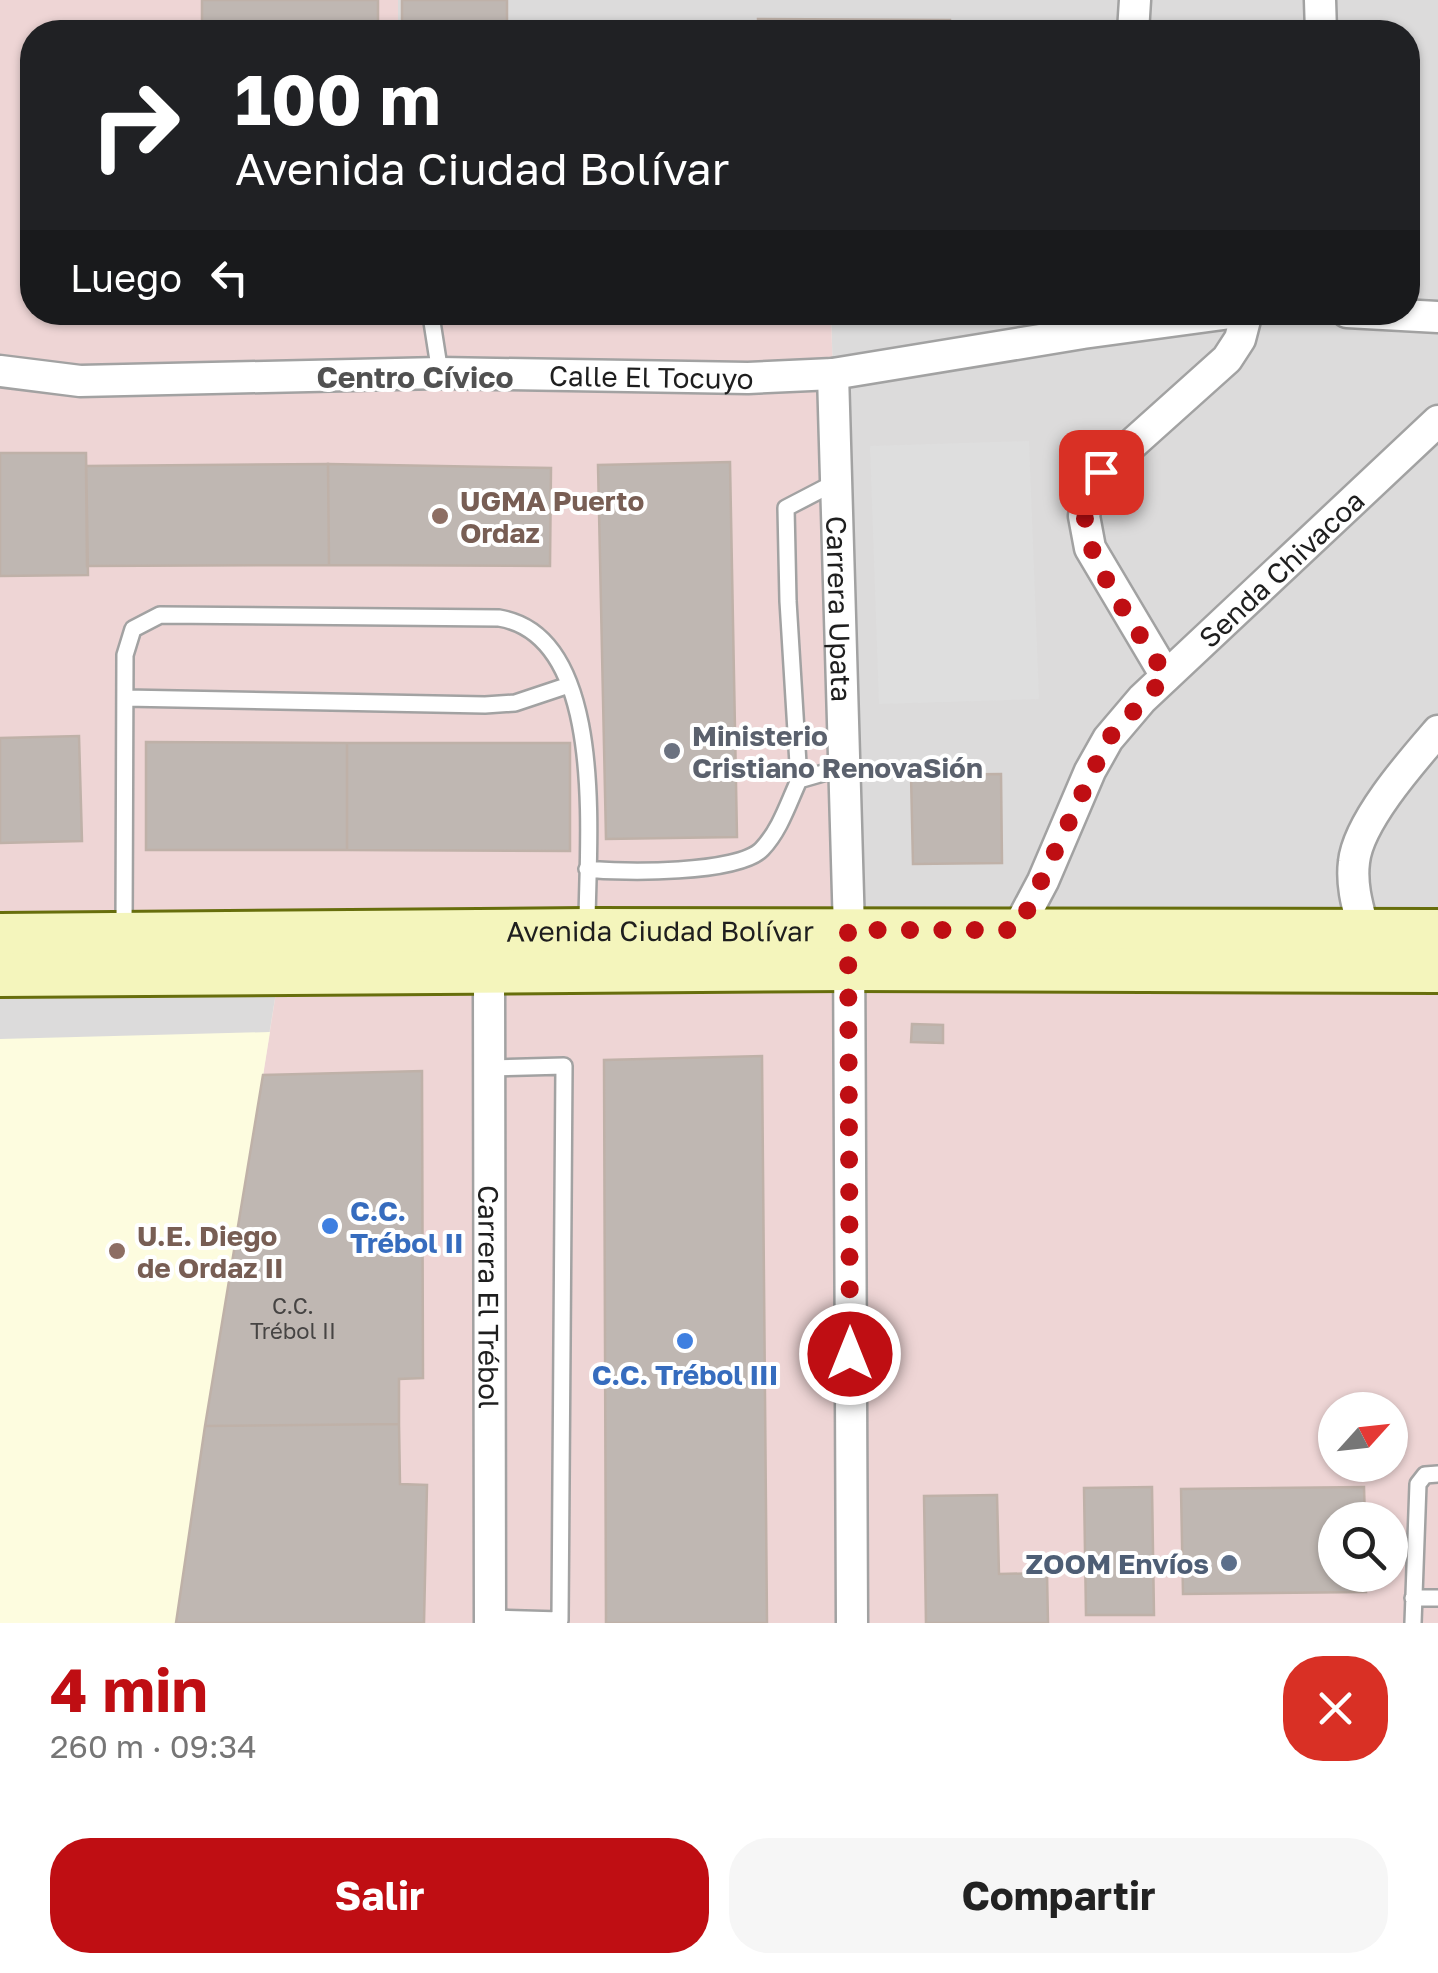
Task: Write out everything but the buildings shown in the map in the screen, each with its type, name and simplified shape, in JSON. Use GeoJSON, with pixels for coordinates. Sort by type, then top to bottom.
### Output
{"type":"FeatureCollection","features":[{"type":"Feature","properties":{"kind":"street","name":"Calle El Tocuyo"},"geometry":{"type":"LineString","coordinates":[[0,371],[80,381],[440,373],[748,378],[834,374],[1111,325]]}},
{"type":"Feature","properties":{"kind":"street"},"geometry":{"type":"LineString","coordinates":[[1166,676],[1090,548],[1084,516],[1087,501],[1101,472],[1226,360],[1240,339],[1244,325]]}},
{"type":"Feature","properties":{"kind":"street","name":"Carrera Upata"},"geometry":{"type":"LineString","coordinates":[[834,374],[848,949],[852,1623]]}},
{"type":"Feature","properties":{"kind":"street","name":"Senda Chivacoa"},"geometry":{"type":"LineString","coordinates":[[1018,930],[1108,739],[1166,676],[1438,421]]}},
{"type":"Feature","properties":{"kind":"street"},"geometry":{"type":"LineString","coordinates":[[1364,932],[1354,893],[1354,858],[1400,776],[1438,731]]}},
{"type":"Feature","properties":{"kind":"street","name":"Avenida Ciudad Bolívar"},"geometry":{"type":"LineString","coordinates":[[0,934],[588,930],[848,949],[1438,971]]}},
{"type":"Feature","properties":{"kind":"street","name":"Avenida Ciudad Bolívar"},"geometry":{"type":"LineString","coordinates":[[0,976],[489,972],[848,949],[1018,930],[1438,931]]}},
{"type":"Feature","properties":{"kind":"street","name":"Carrera El Trébol"},"geometry":{"type":"LineString","coordinates":[[489,972],[490,1620]]}},
{"type":"Feature","properties":{"kind":"lane"},"geometry":{"type":"LineString","coordinates":[[432,325],[440,373]]}},
{"type":"Feature","properties":{"kind":"lane"},"geometry":{"type":"LineString","coordinates":[[587,869],[612,872],[724,866],[760,852],[777,829],[799,780],[786,508],[836,482]]}},
{"type":"Feature","properties":{"kind":"lane"},"geometry":{"type":"LineString","coordinates":[[124,934],[124,654],[128,638],[140,624],[160,615],[515,621],[527,626],[549,647],[569,685],[584,738],[588,930]]}},
{"type":"Feature","properties":{"kind":"lane"},"geometry":{"type":"LineString","coordinates":[[124,698],[485,705],[514,703],[569,685]]}},
{"type":"Feature","properties":{"kind":"lane"},"geometry":{"type":"LineString","coordinates":[[799,780],[844,767]]}},
{"type":"Feature","properties":{"kind":"lane"},"geometry":{"type":"LineString","coordinates":[[489,1068],[564,1066],[560,1620],[490,1620]]}},
{"type":"Feature","properties":{"kind":"lane"},"geometry":{"type":"LineString","coordinates":[[1412,1623],[1418,1484],[1425,1475],[1438,1474]]}},
{"type":"Feature","properties":{"kind":"lane"},"geometry":{"type":"LineString","coordinates":[[1413,1598],[1438,1598]]}},
{"type":"Feature","properties":{"kind":"shaded area"},"geometry":{"type":"Polygon","coordinates":[[[0,0],[398,0],[398,20],[20,20],[20,325],[831,325],[849,930],[0,935],[0,0]]]}},
{"type":"Feature","properties":{"kind":"shaded area"},"geometry":{"type":"Polygon","coordinates":[[[398,0],[1438,0],[1438,971],[279,974],[205,1426],[0,1623],[0,935],[833,374],[831,325],[1420,325],[1420,20],[398,20],[398,0]]]}},
{"type":"Feature","properties":{"kind":"shaded area"},"geometry":{"type":"Polygon","coordinates":[[[1029,441],[1039,699],[879,704],[870,446],[1029,441]]]}},
{"type":"Feature","properties":{"kind":"shaded area"},"geometry":{"type":"Polygon","coordinates":[[[1438,971],[1438,1623],[176,1623],[279,974],[1438,971]]]}},
{"type":"Feature","properties":{"kind":"shaded area","name":"U.E. Diego de Ordaz II"},"geometry":{"type":"Polygon","coordinates":[[[270,1032],[176,1623],[0,1623],[0,1039],[270,1032]]]}},
{"type":"Feature","properties":{"kind":"place","name":"UGMA Puerto Ordaz"},"geometry":{"type":"Point","coordinates":[440,516]}},
{"type":"Feature","properties":{"kind":"place","name":"Ministerio Cristiano RenovaSión"},"geometry":{"type":"Point","coordinates":[672,751]}},
{"type":"Feature","properties":{"kind":"place","name":"C.C. Trébol II"},"geometry":{"type":"Point","coordinates":[330,1226]}},
{"type":"Feature","properties":{"kind":"place","name":"U.E. Diego de Ordaz II"},"geometry":{"type":"Point","coordinates":[117,1251]}},
{"type":"Feature","properties":{"kind":"place","name":"C.C. Trébol III"},"geometry":{"type":"Point","coordinates":[685,1341]}},
{"type":"Feature","properties":{"kind":"place","name":"ZOOM Envíos"},"geometry":{"type":"Point","coordinates":[1229,1563]}},
{"type":"Feature","properties":{"kind":"district","name":"Centro Cívico"},"geometry":{"type":"Point","coordinates":[415,377]}},
{"type":"Feature","properties":{"kind":"route"},"geometry":{"type":"LineString","coordinates":[[850,1354],[848,930],[1018,930],[1108,739],[1166,676],[1090,548],[1084,516],[1092,486],[1101,472]]}}]}
